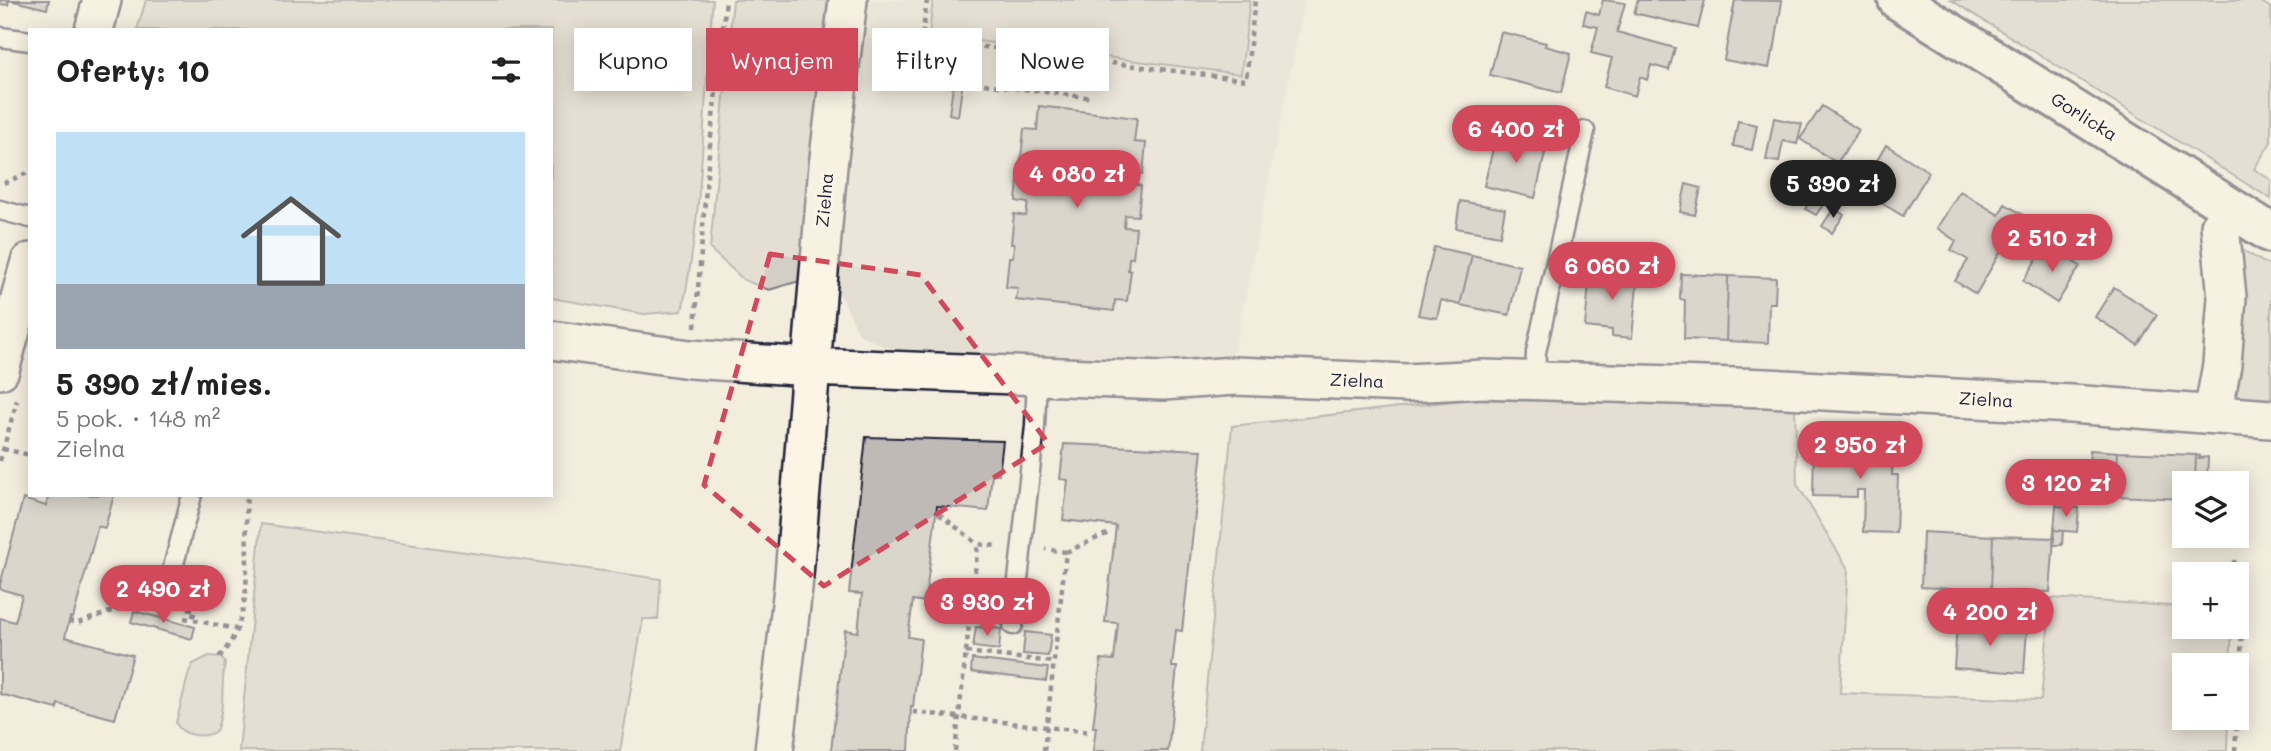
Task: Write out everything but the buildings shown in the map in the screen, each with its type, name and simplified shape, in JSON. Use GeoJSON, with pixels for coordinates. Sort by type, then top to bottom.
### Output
{"type":"FeatureCollection","features":[{"type":"Feature","properties":{"kind":"street"},"geometry":{"type":"LineString","coordinates":[[95,28],[102,0]]}},
{"type":"Feature","properties":{"kind":"street","name":"Zielna"},"geometry":{"type":"LineString","coordinates":[[845,28],[848,0]]}},
{"type":"Feature","properties":{"kind":"street","name":"Gorlicka"},"geometry":{"type":"LineString","coordinates":[[1898,0],[2271,233]]}},
{"type":"Feature","properties":{"kind":"street","name":"Zielna"},"geometry":{"type":"LineString","coordinates":[[837,91],[811,367],[1163,382],[1235,376],[1408,383],[1483,379],[1767,388],[2213,413],[2271,419]]}},
{"type":"Feature","properties":{"kind":"street"},"geometry":{"type":"LineString","coordinates":[[2213,413],[2222,365],[2227,297],[2220,226],[2231,208]]}},
{"type":"Feature","properties":{"kind":"street"},"geometry":{"type":"LineString","coordinates":[[10,379],[28,274]]}},
{"type":"Feature","properties":{"kind":"street"},"geometry":{"type":"LineString","coordinates":[[553,340],[690,359],[811,367],[793,588],[774,751]]}},
{"type":"Feature","properties":{"kind":"lane"},"geometry":{"type":"LineString","coordinates":[[0,37],[28,41]]}},
{"type":"Feature","properties":{"kind":"lane"},"geometry":{"type":"LineString","coordinates":[[1535,380],[1536,352],[1585,131]]}},
{"type":"Feature","properties":{"kind":"lane"},"geometry":{"type":"LineString","coordinates":[[0,210],[28,217]]}},
{"type":"Feature","properties":{"kind":"lane"},"geometry":{"type":"LineString","coordinates":[[1013,625],[1035,426],[1037,376]]}},
{"type":"Feature","properties":{"kind":"lane"},"geometry":{"type":"LineString","coordinates":[[164,602],[191,497]]}},
{"type":"Feature","properties":{"kind":"path"},"geometry":{"type":"LineString","coordinates":[[696,317],[708,163],[726,0]]}},
{"type":"Feature","properties":{"kind":"path"},"geometry":{"type":"LineString","coordinates":[[927,0],[922,39],[1246,80],[1255,0]]}},
{"type":"Feature","properties":{"kind":"path"},"geometry":{"type":"LineString","coordinates":[[858,68],[1093,98]]}},
{"type":"Feature","properties":{"kind":"path"},"geometry":{"type":"LineString","coordinates":[[0,185],[28,173]]}},
{"type":"Feature","properties":{"kind":"path"},"geometry":{"type":"LineString","coordinates":[[0,461],[10,379]]}},
{"type":"Feature","properties":{"kind":"path"},"geometry":{"type":"LineString","coordinates":[[3,449],[28,455]]}},
{"type":"Feature","properties":{"kind":"path"},"geometry":{"type":"LineString","coordinates":[[219,657],[233,641],[246,586],[247,497]]}},
{"type":"Feature","properties":{"kind":"path"},"geometry":{"type":"LineString","coordinates":[[939,514],[978,544],[1005,547]]}},
{"type":"Feature","properties":{"kind":"path"},"geometry":{"type":"LineString","coordinates":[[1040,548],[1066,552],[1111,532]]}},
{"type":"Feature","properties":{"kind":"path"},"geometry":{"type":"LineString","coordinates":[[956,751],[978,544]]}},
{"type":"Feature","properties":{"kind":"path"},"geometry":{"type":"LineString","coordinates":[[1044,751],[1066,552]]}},
{"type":"Feature","properties":{"kind":"path"},"geometry":{"type":"LineString","coordinates":[[69,621],[78,623],[134,604]]}},
{"type":"Feature","properties":{"kind":"path"},"geometry":{"type":"LineString","coordinates":[[195,610],[194,620],[236,629]]}},
{"type":"Feature","properties":{"kind":"path"},"geometry":{"type":"LineString","coordinates":[[2235,751],[2241,639]]}},
{"type":"Feature","properties":{"kind":"path"},"geometry":{"type":"LineString","coordinates":[[966,652],[1054,662]]}},
{"type":"Feature","properties":{"kind":"path"},"geometry":{"type":"LineString","coordinates":[[913,712],[1091,732]]}},
{"type":"Feature","properties":{"kind":"highlighted area"},"geometry":{"type":"Polygon","coordinates":[[[770,254],[921,275],[1048,443],[824,586],[704,485],[770,254]]]}},
{"type":"Feature","properties":{"kind":"shaded area"},"geometry":{"type":"Polygon","coordinates":[[[146,0],[713,0],[711,28],[706,28],[706,91],[699,194],[682,311],[644,314],[553,298],[553,28],[138,28],[146,0]]]}},
{"type":"Feature","properties":{"kind":"shaded area"},"geometry":{"type":"Polygon","coordinates":[[[733,0],[831,0],[827,28],[730,28],[733,0]]]}},
{"type":"Feature","properties":{"kind":"shaded area"},"geometry":{"type":"Polygon","coordinates":[[[866,0],[1305,0],[1232,363],[897,349],[883,346],[860,335],[836,286],[866,0]]]}},
{"type":"Feature","properties":{"kind":"shaded area"},"geometry":{"type":"Polygon","coordinates":[[[933,0],[1250,0],[1241,74],[1109,58],[1109,28],[996,28],[996,43],[982,42],[982,28],[930,28],[933,0]]]}},
{"type":"Feature","properties":{"kind":"shaded area"},"geometry":{"type":"Polygon","coordinates":[[[1951,0],[2258,0],[2271,8],[2271,142],[2254,169],[2271,180],[2271,199],[1951,0]]]}},
{"type":"Feature","properties":{"kind":"shaded area"},"geometry":{"type":"Polygon","coordinates":[[[725,91],[819,91],[805,201],[803,280],[769,290],[744,280],[710,249],[725,91]]]}},
{"type":"Feature","properties":{"kind":"shaded area"},"geometry":{"type":"Polygon","coordinates":[[[2231,243],[2271,267],[2271,404],[2232,400],[2231,243]]]}},
{"type":"Feature","properties":{"kind":"shaded area"},"geometry":{"type":"Polygon","coordinates":[[[1472,399],[1795,408],[1797,484],[1848,569],[1840,693],[2041,700],[2051,598],[2172,606],[2172,639],[2231,639],[2231,653],[2172,653],[2172,730],[2228,730],[2227,751],[1200,751],[1232,426],[1472,399]]]}},
{"type":"Feature","properties":{"kind":"shaded area"},"geometry":{"type":"Polygon","coordinates":[[[261,524],[661,579],[658,619],[643,619],[620,751],[239,751],[261,524]]]}},
{"type":"Feature","properties":{"kind":"shaded area"},"geometry":{"type":"Polygon","coordinates":[[[209,656],[221,657],[225,663],[221,713],[216,731],[206,735],[194,735],[183,731],[176,723],[189,672],[193,664],[209,656]]]}}]}
